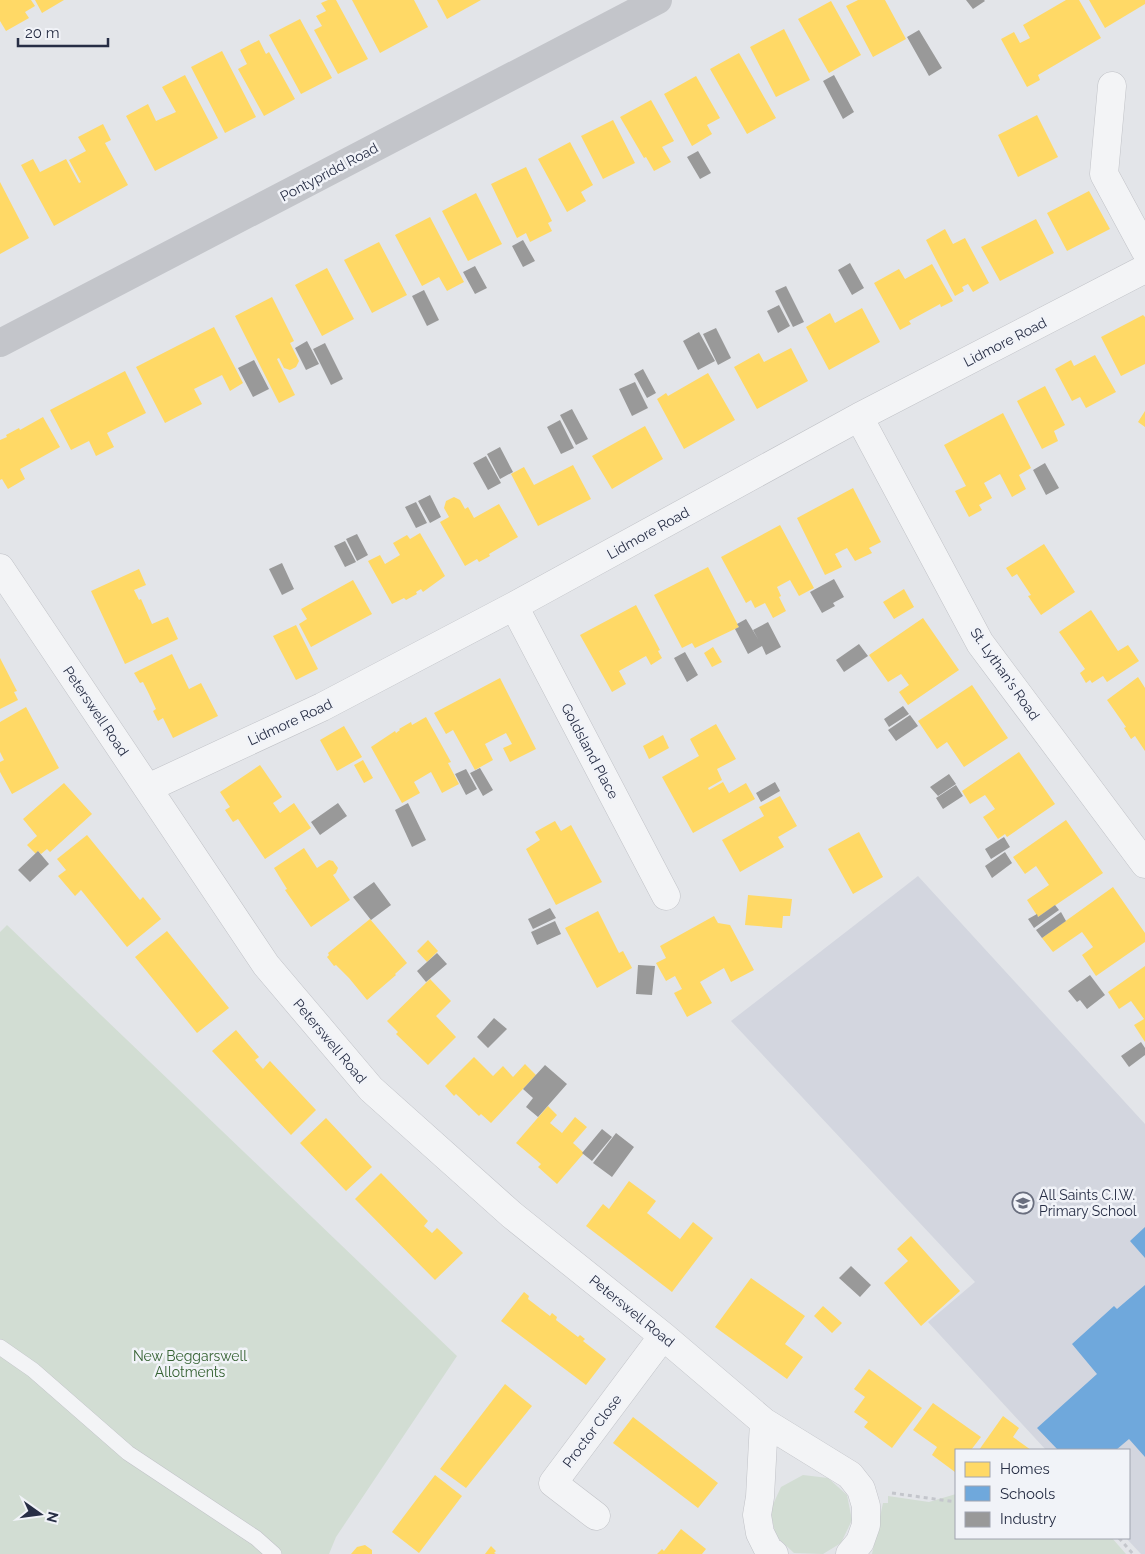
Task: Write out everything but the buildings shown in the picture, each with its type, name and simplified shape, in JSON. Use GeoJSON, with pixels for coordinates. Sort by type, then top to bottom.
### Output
{"type":"FeatureCollection","features":[{"type":"Feature","properties":{"kind":"main road","name":"Pontypridd Road"},"geometry":{"type":"LineString","coordinates":[[0,343],[658,0]]}},
{"type":"Feature","properties":{"kind":"street"},"geometry":{"type":"LineString","coordinates":[[1112,86],[1104,174],[1145,250]]}},
{"type":"Feature","properties":{"kind":"street","name":"Lidmore Road"},"geometry":{"type":"LineString","coordinates":[[148,788],[322,708],[514,606],[859,417],[1145,270]]}},
{"type":"Feature","properties":{"kind":"street","name":"St. Lythan's Road"},"geometry":{"type":"LineString","coordinates":[[859,417],[980,642],[1145,864]]}},
{"type":"Feature","properties":{"kind":"street","name":"Peterswell Road"},"geometry":{"type":"LineString","coordinates":[[0,568],[266,965],[371,1089],[512,1215],[663,1336],[764,1422],[850,1475],[861,1489]]}},
{"type":"Feature","properties":{"kind":"street","name":"Goldsland Place"},"geometry":{"type":"LineString","coordinates":[[514,606],[666,896]]}},
{"type":"Feature","properties":{"kind":"street","name":"Proctor Close"},"geometry":{"type":"LineString","coordinates":[[596,1516],[553,1483],[663,1336]]}},
{"type":"Feature","properties":{"kind":"street"},"geometry":{"type":"LineString","coordinates":[[764,1422],[760,1497],[757,1515],[760,1533],[768,1549],[774,1554]]}},
{"type":"Feature","properties":{"kind":"street"},"geometry":{"type":"LineString","coordinates":[[850,1554],[860,1542],[866,1525],[866,1506],[861,1489]]}},
{"type":"Feature","properties":{"kind":"lane"},"geometry":{"type":"LineString","coordinates":[[0,1347],[33,1370],[128,1453],[256,1538],[274,1554]]}},
{"type":"Feature","properties":{"kind":"path"},"geometry":{"type":"LineString","coordinates":[[861,1489],[955,1502]]}},
{"type":"Feature","properties":{"kind":"path"},"geometry":{"type":"LineString","coordinates":[[1120,1539],[1133,1554]]}},
{"type":"Feature","properties":{"kind":"shaded area","name":"All Saints C.I.W. Primary School"},"geometry":{"type":"Polygon","coordinates":[[[918,876],[1145,1124],[1145,1554],[1141,1554],[1127,1539],[1130,1539],[1130,1449],[1045,1449],[928,1322],[975,1282],[731,1021],[918,876]]]}},
{"type":"Feature","properties":{"kind":"green space","name":"New Beggarswell Allotments"},"geometry":{"type":"Polygon","coordinates":[[[7,925],[457,1356],[336,1537],[329,1554],[0,1554],[0,932],[7,925]]]}},
{"type":"Feature","properties":{"kind":"green space"},"geometry":{"type":"Polygon","coordinates":[[[803,1475],[828,1478],[847,1495],[852,1520],[841,1543],[823,1554],[794,1553],[776,1536],[770,1511],[781,1487],[803,1475]]]}},
{"type":"Feature","properties":{"kind":"green space"},"geometry":{"type":"Polygon","coordinates":[[[955,1494],[955,1539],[1113,1539],[1126,1554],[872,1554],[883,1503],[888,1503],[888,1496],[929,1502],[955,1494]]]}},
{"type":"Feature","properties":{"kind":"place","name":"All Saints C.I.W. Primary School"},"geometry":{"type":"Point","coordinates":[1023,1203]}}]}
